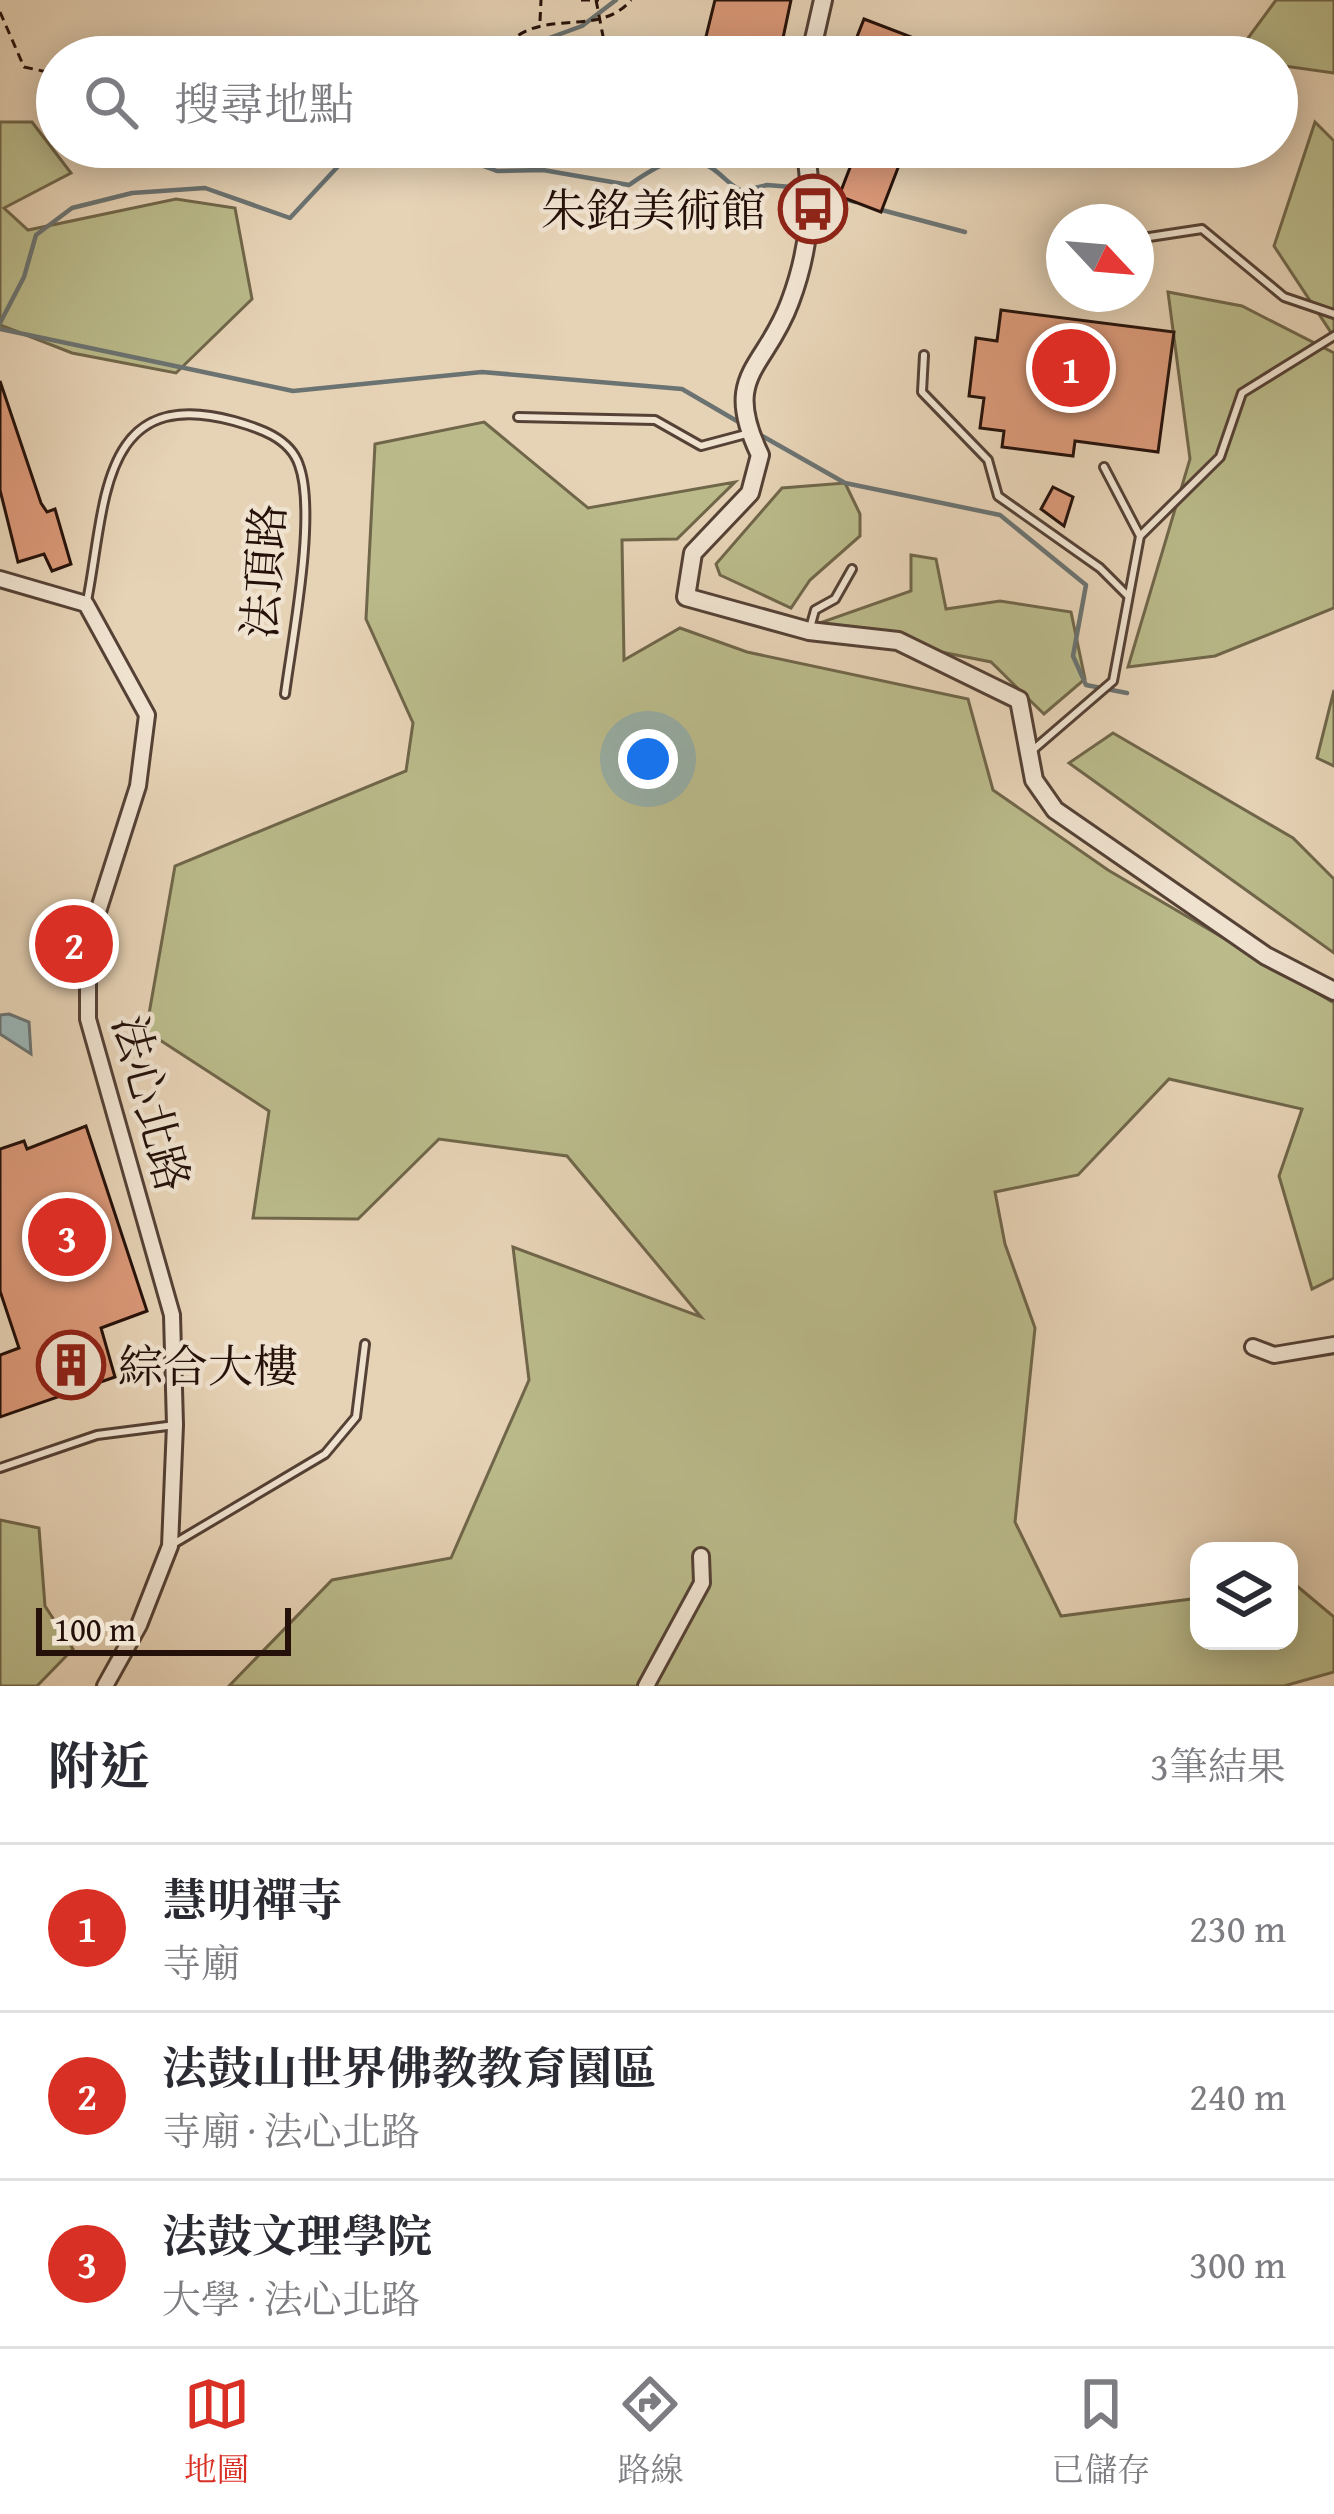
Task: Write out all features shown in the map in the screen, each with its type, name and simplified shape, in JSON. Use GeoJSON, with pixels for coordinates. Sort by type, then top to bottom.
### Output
{"type":"FeatureCollection","features":[{"type":"Feature","properties":{"kind":"street"},"geometry":{"type":"LineString","coordinates":[[815,36],[823,0]]}},
{"type":"Feature","properties":{"kind":"street"},"geometry":{"type":"LineString","coordinates":[[809,168],[814,200],[790,304],[752,367],[741,415],[760,454],[750,493],[693,553],[686,597],[809,631],[898,641],[1019,700],[1034,780],[1055,810],[1266,956],[1334,991]]}},
{"type":"Feature","properties":{"kind":"street"},"geometry":{"type":"LineString","coordinates":[[0,579],[86,604]]}},
{"type":"Feature","properties":{"kind":"street","name":"法心北路"},"geometry":{"type":"LineString","coordinates":[[86,604],[147,715],[139,785],[88,944],[88,1019],[134,1167],[172,1315],[175,1425],[170,1546],[139,1624],[105,1686]]}},
{"type":"Feature","properties":{"kind":"street"},"geometry":{"type":"LineString","coordinates":[[1253,1347],[1274,1355],[1334,1345]]}},
{"type":"Feature","properties":{"kind":"street"},"geometry":{"type":"LineString","coordinates":[[646,1686],[702,1583],[701,1556]]}},
{"type":"Feature","properties":{"kind":"lane"},"geometry":{"type":"LineString","coordinates":[[1154,236],[1202,229],[1284,297],[1334,314]]}},
{"type":"Feature","properties":{"kind":"lane"},"geometry":{"type":"LineString","coordinates":[[1026,755],[1113,682],[1140,536],[1220,457],[1242,393],[1334,336]]}},
{"type":"Feature","properties":{"kind":"lane"},"geometry":{"type":"LineString","coordinates":[[924,355],[922,392],[964,430],[988,460],[998,496],[1100,568],[1128,595]]}},
{"type":"Feature","properties":{"kind":"lane","name":"法頂路"},"geometry":{"type":"LineString","coordinates":[[86,604],[116,452],[138,426],[179,411],[268,430],[299,463],[304,497],[285,694]]}},
{"type":"Feature","properties":{"kind":"lane"},"geometry":{"type":"LineString","coordinates":[[518,417],[655,420],[701,446],[749,433]]}},
{"type":"Feature","properties":{"kind":"lane"},"geometry":{"type":"LineString","coordinates":[[1104,467],[1140,536]]}},
{"type":"Feature","properties":{"kind":"lane"},"geometry":{"type":"LineString","coordinates":[[809,631],[815,610],[835,599],[852,569]]}},
{"type":"Feature","properties":{"kind":"lane"},"geometry":{"type":"LineString","coordinates":[[170,1546],[325,1454],[356,1417],[364,1344]]}},
{"type":"Feature","properties":{"kind":"lane"},"geometry":{"type":"LineString","coordinates":[[0,1468],[97,1435],[175,1425]]}},
{"type":"Feature","properties":{"kind":"path"},"geometry":{"type":"LineString","coordinates":[[540,23],[541,0]]}},
{"type":"Feature","properties":{"kind":"path"},"geometry":{"type":"LineString","coordinates":[[581,0],[598,0],[601,36]]}},
{"type":"Feature","properties":{"kind":"path"},"geometry":{"type":"LineString","coordinates":[[513,36],[540,23],[614,15],[631,0]]}},
{"type":"Feature","properties":{"kind":"path"},"geometry":{"type":"LineString","coordinates":[[0,12],[24,67],[36,70]]}},
{"type":"Feature","properties":{"kind":"green space"},"geometry":{"type":"Polygon","coordinates":[[[1276,0],[1334,0],[1334,73],[1298,68],[1298,36],[1249,36],[1276,0]]]}},
{"type":"Feature","properties":{"kind":"green space"},"geometry":{"type":"Polygon","coordinates":[[[0,122],[32,122],[36,168],[67,168],[71,173],[4,208],[28,230],[176,199],[235,208],[252,299],[176,373],[72,353],[0,325],[0,122]]]}},
{"type":"Feature","properties":{"kind":"green space"},"geometry":{"type":"Polygon","coordinates":[[[1315,122],[1334,141],[1334,337],[1274,246],[1315,122]]]}},
{"type":"Feature","properties":{"kind":"green space"},"geometry":{"type":"Polygon","coordinates":[[[1168,292],[1242,306],[1334,353],[1334,608],[1215,656],[1128,667],[1190,459],[1168,292]]]}},
{"type":"Feature","properties":{"kind":"green space"},"geometry":{"type":"Polygon","coordinates":[[[484,422],[588,508],[735,482],[677,539],[622,540],[624,660],[680,628],[747,652],[968,699],[993,790],[1108,870],[1334,1003],[1334,1278],[1312,1289],[1279,1176],[1302,1109],[1169,1079],[1078,1175],[995,1192],[1005,1244],[1035,1328],[1015,1522],[1061,1616],[1190,1599],[1190,1650],[1298,1650],[1298,1587],[1334,1617],[1334,1672],[1284,1686],[229,1686],[332,1580],[451,1558],[529,1380],[513,1247],[701,1317],[567,1156],[439,1139],[358,1219],[253,1218],[269,1111],[146,1031],[175,866],[406,771],[413,723],[366,619],[375,444],[484,422]]]}},
{"type":"Feature","properties":{"kind":"green space"},"geometry":{"type":"Polygon","coordinates":[[[845,483],[860,514],[860,536],[810,580],[791,608],[720,575],[716,564],[782,488],[845,483]]]}},
{"type":"Feature","properties":{"kind":"green space"},"geometry":{"type":"Polygon","coordinates":[[[911,555],[936,559],[946,609],[1000,601],[1071,612],[1085,679],[1044,714],[991,662],[811,626],[911,591],[911,555]]]}},
{"type":"Feature","properties":{"kind":"green space"},"geometry":{"type":"Polygon","coordinates":[[[1334,690],[1334,766],[1317,758],[1334,690]]]}},
{"type":"Feature","properties":{"kind":"green space"},"geometry":{"type":"Polygon","coordinates":[[[1113,733],[1293,838],[1334,879],[1334,953],[1069,763],[1113,733]]]}},
{"type":"Feature","properties":{"kind":"green space"},"geometry":{"type":"Polygon","coordinates":[[[0,1520],[39,1528],[45,1606],[73,1649],[37,1686],[0,1686],[0,1520]]]}},
{"type":"Feature","properties":{"kind":"water"},"geometry":{"type":"Polygon","coordinates":[[[0,1015],[29,1022],[31,1054],[0,1034],[0,1015]]]}},
{"type":"Feature","properties":{"kind":"building"},"geometry":{"type":"Polygon","coordinates":[[[715,0],[791,0],[783,36],[706,36],[715,0]]]}},
{"type":"Feature","properties":{"kind":"building"},"geometry":{"type":"Polygon","coordinates":[[[864,19],[909,36],[857,36],[864,19]]]}},
{"type":"Feature","properties":{"kind":"building"},"geometry":{"type":"Polygon","coordinates":[[[850,168],[898,168],[881,212],[839,196],[850,168]]]}},
{"type":"Feature","properties":{"kind":"building"},"geometry":{"type":"Polygon","coordinates":[[[1001,310],[1174,332],[1158,452],[1075,441],[1073,456],[1002,447],[1004,431],[980,428],[984,398],[969,396],[976,338],[997,341],[1001,310]]]}},
{"type":"Feature","properties":{"kind":"building"},"geometry":{"type":"Polygon","coordinates":[[[0,381],[41,503],[47,512],[55,509],[71,564],[52,571],[44,554],[18,562],[0,490],[0,381]]]}},
{"type":"Feature","properties":{"kind":"building"},"geometry":{"type":"Polygon","coordinates":[[[1053,487],[1073,497],[1064,526],[1041,509],[1053,487]]]}},
{"type":"Feature","properties":{"kind":"building"},"geometry":{"type":"Polygon","coordinates":[[[86,1126],[147,1311],[101,1328],[115,1377],[0,1417],[0,1355],[19,1348],[0,1291],[0,1149],[24,1141],[27,1149],[86,1126]]]}},
{"type":"Feature","properties":{"kind":"waterway"},"geometry":{"type":"LineString","coordinates":[[555,36],[582,26],[616,0]]}},
{"type":"Feature","properties":{"kind":"waterway"},"geometry":{"type":"LineString","coordinates":[[0,323],[24,277],[36,235],[72,208],[132,193],[205,188],[290,218],[336,168]]}},
{"type":"Feature","properties":{"kind":"waterway"},"geometry":{"type":"LineString","coordinates":[[489,168],[543,170],[629,185],[656,168]]}},
{"type":"Feature","properties":{"kind":"waterway"},"geometry":{"type":"LineString","coordinates":[[711,168],[742,191],[767,185],[804,188]]}},
{"type":"Feature","properties":{"kind":"waterway"},"geometry":{"type":"LineString","coordinates":[[815,191],[856,202]]}},
{"type":"Feature","properties":{"kind":"waterway"},"geometry":{"type":"LineString","coordinates":[[878,209],[965,232]]}},
{"type":"Feature","properties":{"kind":"waterway"},"geometry":{"type":"LineString","coordinates":[[0,329],[293,391],[482,372],[682,389],[742,424]]}},
{"type":"Feature","properties":{"kind":"waterway"},"geometry":{"type":"LineString","coordinates":[[757,433],[845,483],[1000,515],[1086,585],[1073,656],[1086,685],[1127,693]]}},
{"type":"Feature","properties":{"kind":"place","name":"朱銘美術館"},"geometry":{"type":"Point","coordinates":[813,209]}},
{"type":"Feature","properties":{"kind":"place","name":"慧明禪寺"},"geometry":{"type":"Point","coordinates":[1071,368]}},
{"type":"Feature","properties":{"kind":"place","name":"法鼓山世界佛教教育園區"},"geometry":{"type":"Point","coordinates":[74,944]}},
{"type":"Feature","properties":{"kind":"place","name":"法鼓文理學院"},"geometry":{"type":"Point","coordinates":[67,1237]}},
{"type":"Feature","properties":{"kind":"place","name":"綜合大樓"},"geometry":{"type":"Point","coordinates":[71,1365]}}]}
